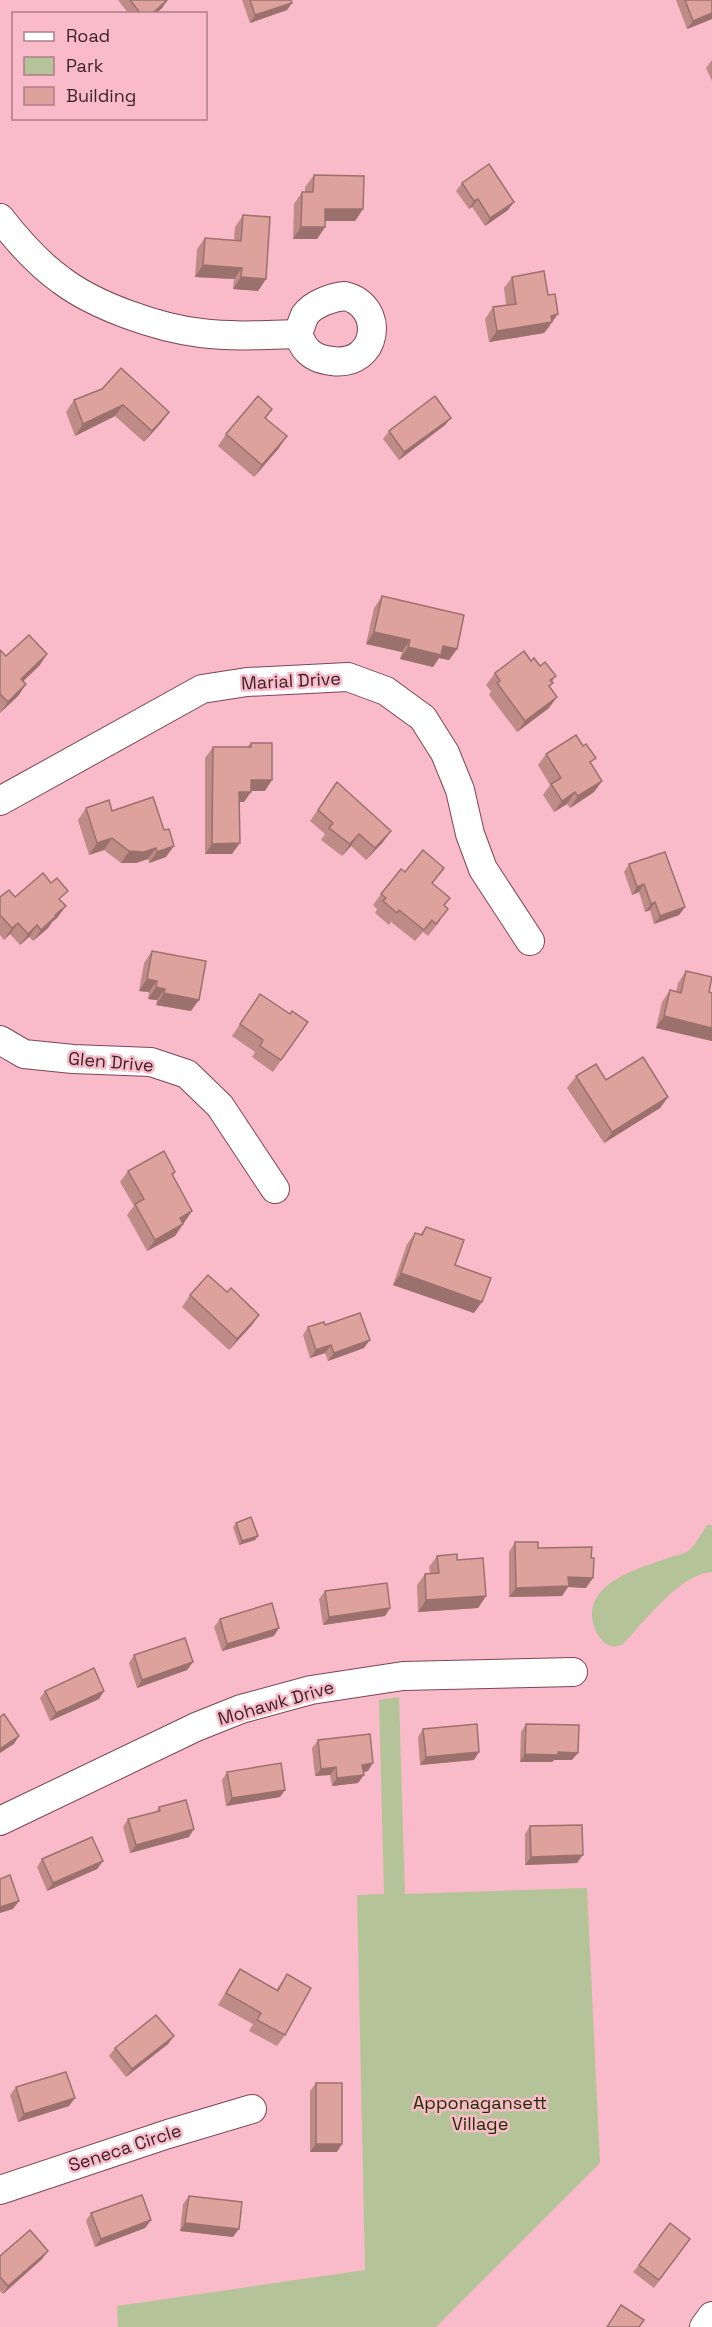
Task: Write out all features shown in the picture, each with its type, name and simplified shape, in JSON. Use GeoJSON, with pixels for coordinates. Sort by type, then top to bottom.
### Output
{"type":"FeatureCollection","features":[{"type":"Feature","properties":{"kind":"street"},"geometry":{"type":"LineString","coordinates":[[0,218],[29,253],[62,281],[79,292],[142,319],[168,327],[203,333],[235,335],[297,333]]}},
{"type":"Feature","properties":{"kind":"street","name":"Marial Drive"},"geometry":{"type":"LineString","coordinates":[[0,801],[202,688],[247,682],[348,677],[386,691],[423,718],[445,753],[460,790],[470,834],[483,869],[530,941]]}},
{"type":"Feature","properties":{"kind":"street","name":"Glen Drive"},"geometry":{"type":"LineString","coordinates":[[0,1041],[24,1054],[74,1059],[151,1062],[187,1074],[220,1106],[274,1189]]}},
{"type":"Feature","properties":{"kind":"street","name":"Mohawk Drive"},"geometry":{"type":"LineString","coordinates":[[0,1821],[196,1727],[242,1709],[311,1690],[403,1676],[573,1672]]}},
{"type":"Feature","properties":{"kind":"street","name":"Seneca Circle"},"geometry":{"type":"LineString","coordinates":[[0,2190],[168,2134],[252,2109]]}},
{"type":"Feature","properties":{"kind":"street"},"geometry":{"type":"LineString","coordinates":[[704,2327],[712,2316]]}},
{"type":"Feature","properties":{"kind":"green space"},"geometry":{"type":"Polygon","coordinates":[[[707,1525],[712,1525],[712,1572],[700,1574],[676,1589],[623,1644],[613,1646],[601,1640],[594,1626],[592,1611],[596,1598],[605,1588],[630,1572],[686,1552],[694,1545],[707,1525]]]}},
{"type":"Feature","properties":{"kind":"green space","name":"Apponagansett Village"},"geometry":{"type":"Polygon","coordinates":[[[399,1697],[405,1894],[587,1888],[600,2163],[436,2327],[118,2327],[117,2306],[365,2270],[357,1895],[384,1894],[379,1700],[399,1697]]]}},
{"type":"Feature","properties":{"kind":"building"},"geometry":{"type":"Polygon","coordinates":[[[130,0],[167,0],[154,12],[139,12],[130,0]]]}},
{"type":"Feature","properties":{"kind":"building"},"geometry":{"type":"Polygon","coordinates":[[[250,0],[291,0],[292,3],[255,15],[250,0]]]}},
{"type":"Feature","properties":{"kind":"building"},"geometry":{"type":"Polygon","coordinates":[[[685,0],[712,0],[712,13],[693,21],[685,0]]]}},
{"type":"Feature","properties":{"kind":"building"},"geometry":{"type":"Polygon","coordinates":[[[489,164],[514,202],[490,218],[478,199],[474,201],[462,183],[489,164]]]}},
{"type":"Feature","properties":{"kind":"building"},"geometry":{"type":"Polygon","coordinates":[[[314,175],[364,176],[363,209],[325,209],[325,227],[301,227],[302,192],[313,192],[314,175]]]}},
{"type":"Feature","properties":{"kind":"building"},"geometry":{"type":"Polygon","coordinates":[[[243,215],[270,217],[266,279],[241,277],[242,268],[203,265],[205,238],[241,241],[243,215]]]}},
{"type":"Feature","properties":{"kind":"building"},"geometry":{"type":"Polygon","coordinates":[[[544,271],[548,295],[555,294],[558,314],[551,316],[552,322],[497,331],[493,307],[516,304],[512,277],[544,271]]]}},
{"type":"Feature","properties":{"kind":"building"},"geometry":{"type":"Polygon","coordinates":[[[121,368],[169,412],[152,431],[123,405],[83,424],[74,400],[102,389],[121,368]]]}},
{"type":"Feature","properties":{"kind":"building"},"geometry":{"type":"Polygon","coordinates":[[[258,396],[272,409],[265,418],[287,436],[262,465],[226,434],[258,396]]]}},
{"type":"Feature","properties":{"kind":"building"},"geometry":{"type":"Polygon","coordinates":[[[435,396],[451,418],[404,452],[389,431],[435,396]]]}},
{"type":"Feature","properties":{"kind":"building"},"geometry":{"type":"Polygon","coordinates":[[[382,596],[464,615],[457,649],[443,646],[441,655],[408,647],[410,640],[374,632],[382,596]]]}},
{"type":"Feature","properties":{"kind":"building"},"geometry":{"type":"Polygon","coordinates":[[[29,635],[47,654],[21,679],[26,684],[8,702],[0,694],[0,650],[6,656],[29,635]]]}},
{"type":"Feature","properties":{"kind":"building"},"geometry":{"type":"Polygon","coordinates":[[[524,651],[531,661],[534,658],[540,666],[545,662],[556,676],[550,680],[553,683],[549,686],[557,697],[525,721],[497,683],[500,681],[495,673],[524,651]]]}},
{"type":"Feature","properties":{"kind":"building"},"geometry":{"type":"Polygon","coordinates":[[[576,735],[583,746],[586,744],[596,758],[590,762],[602,781],[578,796],[575,792],[562,801],[551,784],[561,778],[546,754],[576,735]]]}},
{"type":"Feature","properties":{"kind":"building"},"geometry":{"type":"Polygon","coordinates":[[[251,743],[272,743],[272,780],[251,780],[251,792],[239,792],[240,843],[212,844],[213,747],[251,747],[251,743]]]}},
{"type":"Feature","properties":{"kind":"building"},"geometry":{"type":"Polygon","coordinates":[[[337,782],[391,831],[375,848],[359,834],[350,844],[329,828],[333,823],[318,810],[337,782]]]}},
{"type":"Feature","properties":{"kind":"building"},"geometry":{"type":"Polygon","coordinates":[[[153,797],[164,830],[169,829],[174,846],[157,852],[156,848],[144,852],[129,851],[112,838],[97,843],[86,808],[109,800],[112,811],[153,797]]]}},
{"type":"Feature","properties":{"kind":"building"},"geometry":{"type":"Polygon","coordinates":[[[423,850],[444,868],[432,883],[450,898],[444,905],[448,909],[436,924],[432,920],[424,930],[399,910],[397,913],[383,901],[386,898],[381,894],[401,869],[405,872],[423,850]]]}},
{"type":"Feature","properties":{"kind":"building"},"geometry":{"type":"Polygon","coordinates":[[[665,852],[685,907],[660,916],[655,902],[651,904],[644,884],[637,887],[629,864],[665,852]]]}},
{"type":"Feature","properties":{"kind":"building"},"geometry":{"type":"Polygon","coordinates":[[[43,873],[51,883],[57,878],[68,891],[59,899],[66,906],[41,930],[37,925],[28,934],[18,923],[12,928],[0,915],[0,897],[9,890],[15,897],[43,873]]]}},
{"type":"Feature","properties":{"kind":"building"},"geometry":{"type":"Polygon","coordinates":[[[152,951],[206,961],[199,1000],[164,993],[165,989],[156,987],[157,981],[147,979],[152,951]]]}},
{"type":"Feature","properties":{"kind":"building"},"geometry":{"type":"Polygon","coordinates":[[[686,971],[712,977],[709,992],[712,993],[712,1028],[664,1016],[670,990],[681,993],[686,971]]]}},
{"type":"Feature","properties":{"kind":"building"},"geometry":{"type":"Polygon","coordinates":[[[260,994],[290,1014],[292,1011],[308,1022],[281,1060],[260,1046],[263,1040],[240,1024],[260,994]]]}},
{"type":"Feature","properties":{"kind":"building"},"geometry":{"type":"Polygon","coordinates":[[[643,1057],[668,1097],[612,1132],[576,1076],[596,1064],[606,1080],[643,1057]]]}},
{"type":"Feature","properties":{"kind":"building"},"geometry":{"type":"Polygon","coordinates":[[[164,1151],[175,1172],[172,1174],[192,1211],[180,1218],[183,1224],[155,1240],[135,1204],[144,1199],[128,1171],[164,1151]]]}},
{"type":"Feature","properties":{"kind":"building"},"geometry":{"type":"Polygon","coordinates":[[[426,1227],[464,1240],[455,1265],[491,1278],[482,1302],[401,1273],[415,1233],[422,1235],[426,1227]]]}},
{"type":"Feature","properties":{"kind":"building"},"geometry":{"type":"Polygon","coordinates":[[[208,1275],[227,1292],[231,1288],[259,1315],[237,1339],[190,1295],[208,1275]]]}},
{"type":"Feature","properties":{"kind":"building"},"geometry":{"type":"Polygon","coordinates":[[[360,1313],[370,1340],[334,1353],[331,1345],[316,1350],[308,1327],[324,1322],[325,1325],[360,1313]]]}},
{"type":"Feature","properties":{"kind":"building"},"geometry":{"type":"Polygon","coordinates":[[[251,1517],[258,1536],[242,1541],[236,1523],[251,1517]]]}},
{"type":"Feature","properties":{"kind":"building"},"geometry":{"type":"Polygon","coordinates":[[[515,1542],[538,1542],[538,1548],[592,1547],[593,1578],[568,1577],[569,1586],[516,1588],[515,1542]]]}},
{"type":"Feature","properties":{"kind":"building"},"geometry":{"type":"Polygon","coordinates":[[[457,1554],[457,1560],[483,1558],[486,1596],[426,1600],[425,1574],[439,1573],[437,1556],[457,1554]]]}},
{"type":"Feature","properties":{"kind":"building"},"geometry":{"type":"Polygon","coordinates":[[[387,1583],[390,1608],[329,1617],[325,1591],[387,1583]]]}},
{"type":"Feature","properties":{"kind":"building"},"geometry":{"type":"Polygon","coordinates":[[[272,1603],[279,1628],[227,1644],[220,1619],[272,1603]]]}},
{"type":"Feature","properties":{"kind":"building"},"geometry":{"type":"Polygon","coordinates":[[[185,1638],[193,1662],[142,1680],[134,1655],[185,1638]]]}},
{"type":"Feature","properties":{"kind":"building"},"geometry":{"type":"Polygon","coordinates":[[[94,1668],[104,1691],[56,1713],[45,1691],[94,1668]]]}},
{"type":"Feature","properties":{"kind":"building"},"geometry":{"type":"Polygon","coordinates":[[[4,1714],[19,1736],[0,1749],[0,1717],[4,1714]]]}},
{"type":"Feature","properties":{"kind":"building"},"geometry":{"type":"Polygon","coordinates":[[[477,1724],[479,1752],[426,1757],[423,1729],[477,1724]]]}},
{"type":"Feature","properties":{"kind":"building"},"geometry":{"type":"Polygon","coordinates":[[[526,1724],[579,1725],[578,1753],[525,1754],[526,1724]]]}},
{"type":"Feature","properties":{"kind":"building"},"geometry":{"type":"Polygon","coordinates":[[[370,1734],[373,1763],[362,1765],[364,1775],[337,1778],[336,1767],[321,1769],[318,1740],[370,1734]]]}},
{"type":"Feature","properties":{"kind":"building"},"geometry":{"type":"Polygon","coordinates":[[[281,1763],[285,1790],[232,1798],[227,1772],[281,1763]]]}},
{"type":"Feature","properties":{"kind":"building"},"geometry":{"type":"Polygon","coordinates":[[[186,1800],[194,1829],[136,1845],[128,1819],[160,1811],[159,1807],[186,1800]]]}},
{"type":"Feature","properties":{"kind":"building"},"geometry":{"type":"Polygon","coordinates":[[[582,1825],[583,1855],[531,1857],[530,1826],[582,1825]]]}},
{"type":"Feature","properties":{"kind":"building"},"geometry":{"type":"Polygon","coordinates":[[[92,1837],[103,1861],[53,1883],[42,1859],[92,1837]]]}},
{"type":"Feature","properties":{"kind":"building"},"geometry":{"type":"Polygon","coordinates":[[[10,1875],[19,1901],[0,1907],[0,1879],[10,1875]]]}},
{"type":"Feature","properties":{"kind":"building"},"geometry":{"type":"Polygon","coordinates":[[[240,1969],[278,1991],[287,1974],[311,1988],[285,2035],[257,2020],[261,2013],[226,1993],[240,1969]]]}},
{"type":"Feature","properties":{"kind":"building"},"geometry":{"type":"Polygon","coordinates":[[[156,2015],[174,2036],[132,2069],[115,2048],[156,2015]]]}},
{"type":"Feature","properties":{"kind":"building"},"geometry":{"type":"Polygon","coordinates":[[[66,2072],[75,2098],[24,2114],[16,2087],[66,2072]]]}},
{"type":"Feature","properties":{"kind":"building"},"geometry":{"type":"Polygon","coordinates":[[[316,2083],[342,2083],[342,2144],[316,2144],[316,2083]]]}},
{"type":"Feature","properties":{"kind":"building"},"geometry":{"type":"Polygon","coordinates":[[[142,2195],[151,2220],[101,2239],[91,2213],[142,2195]]]}},
{"type":"Feature","properties":{"kind":"building"},"geometry":{"type":"Polygon","coordinates":[[[189,2196],[242,2202],[239,2229],[185,2223],[189,2196]]]}},
{"type":"Feature","properties":{"kind":"building"},"geometry":{"type":"Polygon","coordinates":[[[670,2223],[690,2239],[659,2280],[639,2265],[670,2223]]]}},
{"type":"Feature","properties":{"kind":"building"},"geometry":{"type":"Polygon","coordinates":[[[30,2230],[48,2251],[8,2286],[0,2277],[0,2256],[30,2230]]]}},
{"type":"Feature","properties":{"kind":"building"},"geometry":{"type":"Polygon","coordinates":[[[621,2305],[644,2320],[639,2327],[607,2327],[621,2305]]]}}]}
